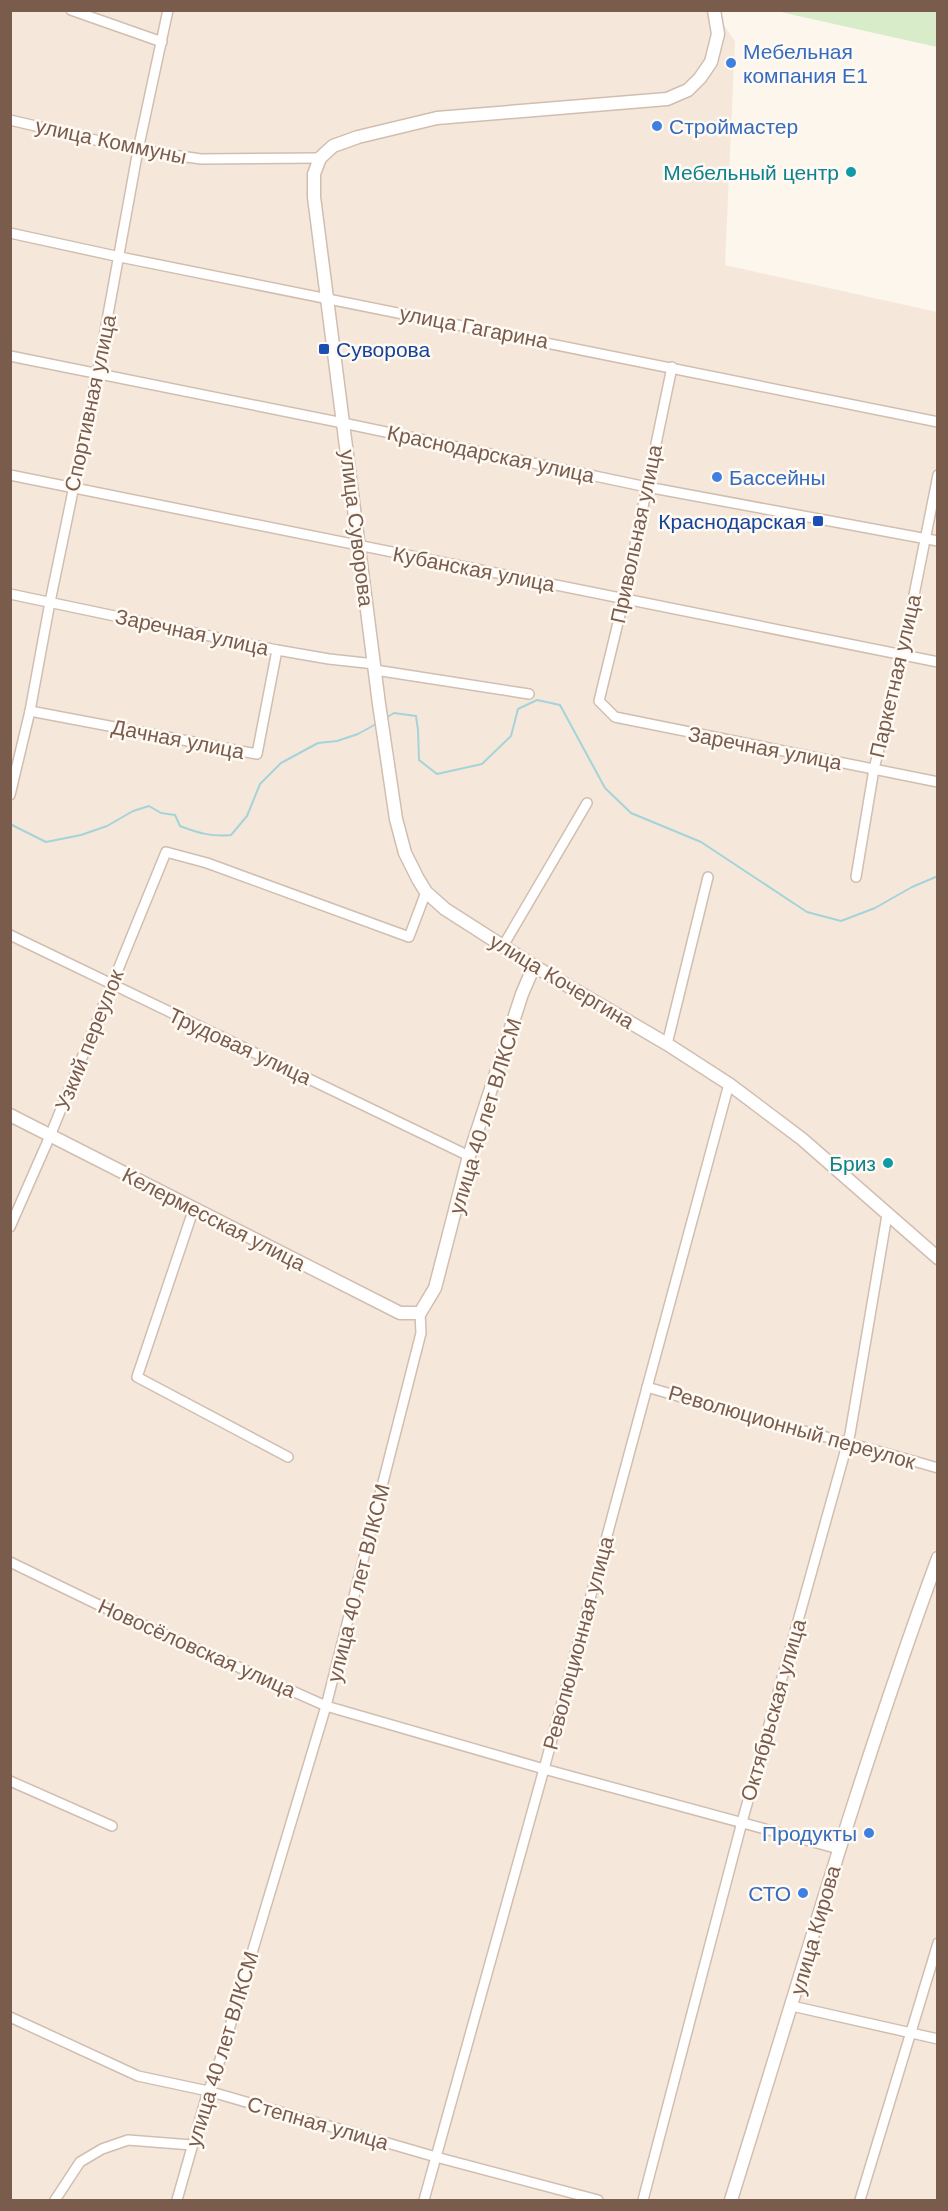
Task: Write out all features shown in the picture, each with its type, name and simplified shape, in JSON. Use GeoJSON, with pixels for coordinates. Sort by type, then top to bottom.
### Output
{"type":"FeatureCollection","features":[{"type":"Feature","properties":{"kind":"street"},"geometry":{"type":"LineString","coordinates":[[70,10],[162,42]]}},
{"type":"Feature","properties":{"kind":"street","name":"Спортивная улица"},"geometry":{"type":"LineString","coordinates":[[10,795],[30,711],[120,257],[138,150],[168,10]]}},
{"type":"Feature","properties":{"kind":"street"},"geometry":{"type":"LineString","coordinates":[[320,158],[333,146],[358,137],[436,118],[667,99],[688,90],[711,62],[718,34],[714,10]]}},
{"type":"Feature","properties":{"kind":"street","name":"улица Коммуны"},"geometry":{"type":"LineString","coordinates":[[10,120],[138,150],[201,159],[320,158]]}},
{"type":"Feature","properties":{"kind":"street","name":"улица Суворова"},"geometry":{"type":"LineString","coordinates":[[320,158],[314,174],[314,196],[379,704],[396,819],[405,853],[426,892]]}},
{"type":"Feature","properties":{"kind":"street","name":"улица Гагарина"},"geometry":{"type":"LineString","coordinates":[[10,233],[938,422]]}},
{"type":"Feature","properties":{"kind":"street","name":"Краснодарская улица"},"geometry":{"type":"LineString","coordinates":[[10,356],[647,487],[938,541]]}},
{"type":"Feature","properties":{"kind":"street","name":"Привольная улица"},"geometry":{"type":"LineString","coordinates":[[599,701],[624,598],[672,367]]}},
{"type":"Feature","properties":{"kind":"street","name":"Кубанская улица"},"geometry":{"type":"LineString","coordinates":[[10,475],[938,662]]}},
{"type":"Feature","properties":{"kind":"street","name":"Паркетная улица"},"geometry":{"type":"LineString","coordinates":[[856,877],[874,769],[902,655],[938,475]]}},
{"type":"Feature","properties":{"kind":"street","name":"Заречная улица"},"geometry":{"type":"LineString","coordinates":[[10,594],[277,650],[529,694]]}},
{"type":"Feature","properties":{"kind":"street","name":"Дачная улица"},"geometry":{"type":"LineString","coordinates":[[30,711],[257,754],[277,650]]}},
{"type":"Feature","properties":{"kind":"street","name":"Заречная улица"},"geometry":{"type":"LineString","coordinates":[[599,701],[615,717],[938,782]]}},
{"type":"Feature","properties":{"kind":"street"},"geometry":{"type":"LineString","coordinates":[[503,946],[586,803]]}},
{"type":"Feature","properties":{"kind":"street","name":"Узкий переулок"},"geometry":{"type":"LineString","coordinates":[[10,1227],[50,1136],[166,852],[207,863],[409,937],[426,892]]}},
{"type":"Feature","properties":{"kind":"street"},"geometry":{"type":"LineString","coordinates":[[667,1044],[708,877]]}},
{"type":"Feature","properties":{"kind":"street","name":"улица Кочергина"},"geometry":{"type":"LineString","coordinates":[[426,892],[445,909],[534,966],[667,1044],[729,1084],[802,1139],[938,1258]]}},
{"type":"Feature","properties":{"kind":"street","name":"Трудовая улица"},"geometry":{"type":"LineString","coordinates":[[10,935],[470,1156]]}},
{"type":"Feature","properties":{"kind":"street","name":"улица 40 лет ВЛКСМ"},"geometry":{"type":"LineString","coordinates":[[177,2200],[326,1706],[421,1333],[420,1313],[435,1288],[470,1156],[522,994],[534,966]]}},
{"type":"Feature","properties":{"kind":"street","name":"Революционная улица"},"geometry":{"type":"LineString","coordinates":[[424,2200],[544,1769],[729,1084]]}},
{"type":"Feature","properties":{"kind":"street","name":"Келермесская улица"},"geometry":{"type":"LineString","coordinates":[[10,1115],[400,1313],[420,1313]]}},
{"type":"Feature","properties":{"kind":"street"},"geometry":{"type":"LineString","coordinates":[[194,1208],[138,1377],[288,1457]]}},
{"type":"Feature","properties":{"kind":"street","name":"Октябрьская улица"},"geometry":{"type":"LineString","coordinates":[[643,2200],[742,1822],[848,1442],[887,1215]]}},
{"type":"Feature","properties":{"kind":"street","name":"Революционный переулок"},"geometry":{"type":"LineString","coordinates":[[647,1387],[750,1418],[848,1442],[938,1468]]}},
{"type":"Feature","properties":{"kind":"street","name":"улица Кирова"},"geometry":{"type":"LineString","coordinates":[[731,2200],[896,1670],[938,1558]]}},
{"type":"Feature","properties":{"kind":"street","name":"Новосёловская улица"},"geometry":{"type":"LineString","coordinates":[[10,1562],[103,1607],[326,1706],[544,1769],[839,1849]]}},
{"type":"Feature","properties":{"kind":"street"},"geometry":{"type":"LineString","coordinates":[[10,1781],[112,1826]]}},
{"type":"Feature","properties":{"kind":"street"},"geometry":{"type":"LineString","coordinates":[[860,2200],[938,1943]]}},
{"type":"Feature","properties":{"kind":"street"},"geometry":{"type":"LineString","coordinates":[[792,2006],[938,2039]]}},
{"type":"Feature","properties":{"kind":"street","name":"Степная улица"},"geometry":{"type":"LineString","coordinates":[[10,2017],[138,2076],[208,2091],[436,2157],[598,2200]]}},
{"type":"Feature","properties":{"kind":"street"},"geometry":{"type":"LineString","coordinates":[[55,2200],[80,2162],[102,2149],[128,2140],[192,2145]]}},
{"type":"Feature","properties":{"kind":"shaded area"},"geometry":{"type":"Polygon","coordinates":[[[11,11],[714,11],[735,41],[725,265],[937,312],[937,2200],[11,2200],[11,11]]]}},
{"type":"Feature","properties":{"kind":"green space"},"geometry":{"type":"Polygon","coordinates":[[[776,11],[937,11],[937,47],[776,11]]]}},
{"type":"Feature","properties":{"kind":"waterway"},"geometry":{"type":"LineString","coordinates":[[386,718],[394,713],[416,716],[419,760],[437,774],[482,764],[511,736],[518,709],[537,700],[560,705],[605,788],[631,813],[701,842],[807,912],[841,921],[875,908],[912,887],[938,876]]}},
{"type":"Feature","properties":{"kind":"waterway"},"geometry":{"type":"LineString","coordinates":[[10,824],[46,842],[81,835],[107,826],[133,811],[149,806],[161,813],[175,815],[180,826],[211,835],[231,835],[247,816],[260,784],[281,763],[318,743],[337,741],[358,734],[376,724]]}},
{"type":"Feature","properties":{"kind":"place","name":"Мебельная компания Е1"},"geometry":{"type":"Point","coordinates":[731,63]}},
{"type":"Feature","properties":{"kind":"place","name":"Строймастер"},"geometry":{"type":"Point","coordinates":[657,126]}},
{"type":"Feature","properties":{"kind":"place","name":"Мебельный центр"},"geometry":{"type":"Point","coordinates":[851,172]}},
{"type":"Feature","properties":{"kind":"place","name":"Суворова"},"geometry":{"type":"Point","coordinates":[324,349]}},
{"type":"Feature","properties":{"kind":"place","name":"Бассейны"},"geometry":{"type":"Point","coordinates":[717,477]}},
{"type":"Feature","properties":{"kind":"place","name":"Краснодарская"},"geometry":{"type":"Point","coordinates":[818,521]}},
{"type":"Feature","properties":{"kind":"place","name":"Бриз"},"geometry":{"type":"Point","coordinates":[888,1163]}},
{"type":"Feature","properties":{"kind":"place","name":"Продукты"},"geometry":{"type":"Point","coordinates":[869,1833]}},
{"type":"Feature","properties":{"kind":"place","name":"СТО"},"geometry":{"type":"Point","coordinates":[803,1893]}}]}
